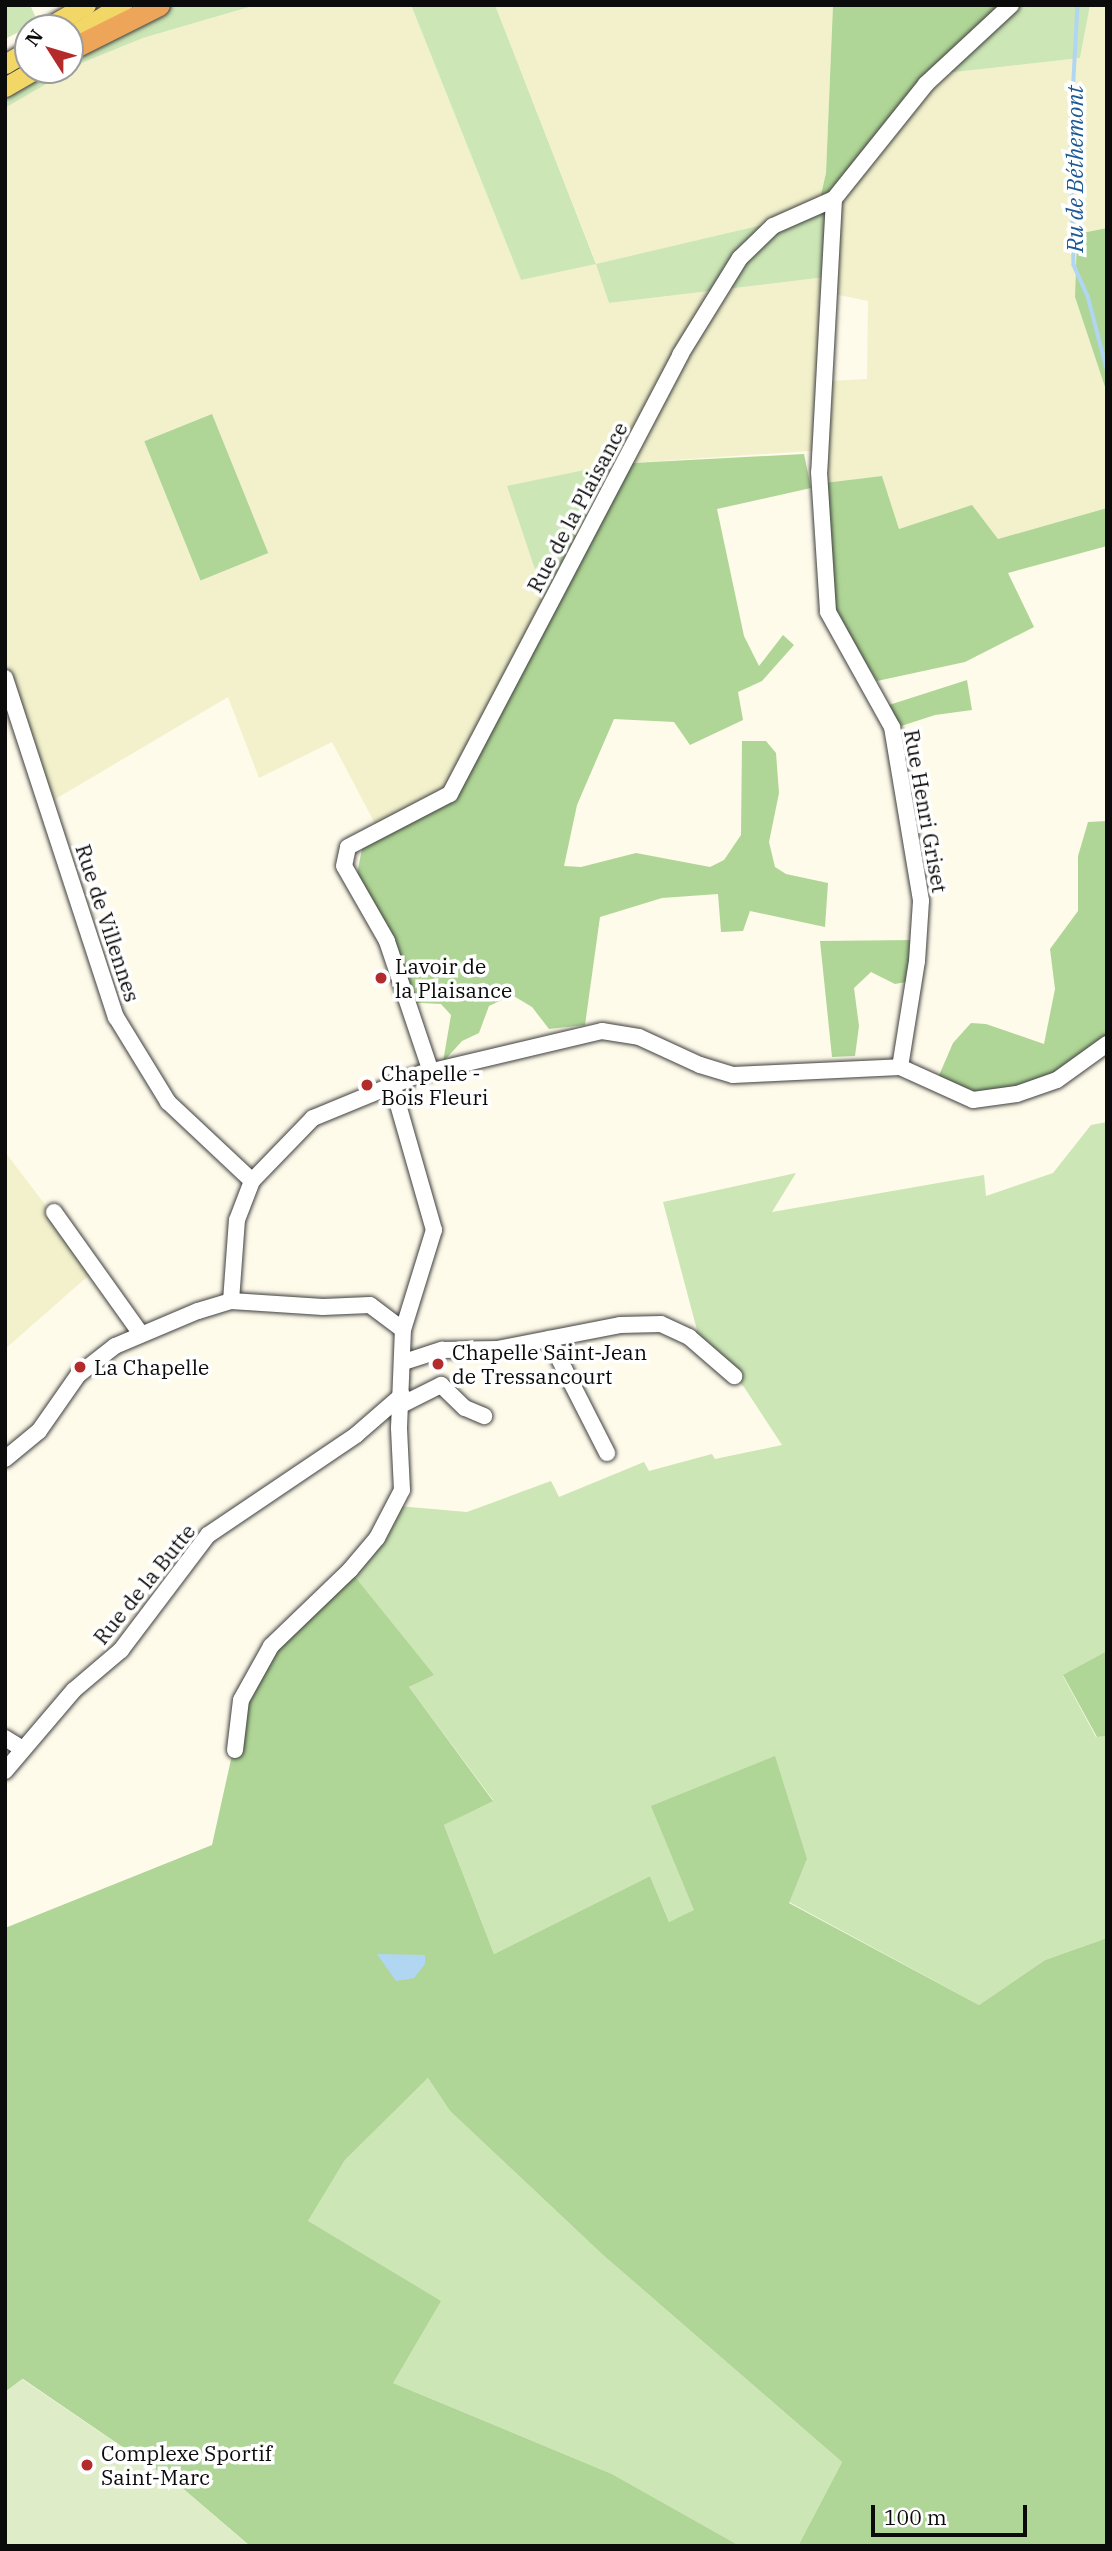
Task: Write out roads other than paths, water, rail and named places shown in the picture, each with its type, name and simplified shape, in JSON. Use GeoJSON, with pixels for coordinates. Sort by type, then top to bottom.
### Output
{"type":"FeatureCollection","features":[{"type":"Feature","properties":{"kind":"highway"},"geometry":{"type":"LineString","coordinates":[[84,34],[159,5]]}},
{"type":"Feature","properties":{"kind":"main road"},"geometry":{"type":"LineString","coordinates":[[70,14],[86,5]]}},
{"type":"Feature","properties":{"kind":"main road"},"geometry":{"type":"LineString","coordinates":[[84,26],[106,5]]}},
{"type":"Feature","properties":{"kind":"main road"},"geometry":{"type":"LineString","coordinates":[[84,31],[122,5]]}},
{"type":"Feature","properties":{"kind":"main road"},"geometry":{"type":"LineString","coordinates":[[84,33],[141,5]]}},
{"type":"Feature","properties":{"kind":"street","name":"Rue de la Plaisance"},"geometry":{"type":"LineString","coordinates":[[431,1072],[387,941],[344,866],[348,847],[450,794],[717,290],[740,258],[773,226],[834,199],[926,84],[1011,5]]}},
{"type":"Feature","properties":{"kind":"street","name":"Rue Henri Griset"},"geometry":{"type":"LineString","coordinates":[[834,199],[819,472],[828,612],[892,727],[921,901],[917,961],[900,1067]]}},
{"type":"Feature","properties":{"kind":"street","name":"Rue de Villennes"},"geometry":{"type":"LineString","coordinates":[[5,678],[116,1017],[168,1102],[252,1181]]}},
{"type":"Feature","properties":{"kind":"street"},"geometry":{"type":"LineString","coordinates":[[231,1301],[237,1220],[252,1181],[313,1118],[392,1084],[431,1072],[602,1031],[639,1037],[700,1065],[733,1074],[900,1067],[955,1094],[983,1099],[1017,1094],[1056,1080],[1107,1044]]}},
{"type":"Feature","properties":{"kind":"street"},"geometry":{"type":"LineString","coordinates":[[235,1750],[241,1700],[271,1646],[350,1570],[377,1538],[402,1490],[403,1330],[435,1230],[392,1084]]}},
{"type":"Feature","properties":{"kind":"street"},"geometry":{"type":"LineString","coordinates":[[54,1212],[141,1334]]}},
{"type":"Feature","properties":{"kind":"street"},"geometry":{"type":"LineString","coordinates":[[5,1459],[38,1432],[78,1375],[115,1346],[231,1301],[323,1307],[370,1305],[403,1330]]}},
{"type":"Feature","properties":{"kind":"street"},"geometry":{"type":"LineString","coordinates":[[404,1362],[442,1350],[497,1349],[621,1325],[661,1324],[689,1337],[734,1376]]}},
{"type":"Feature","properties":{"kind":"street"},"geometry":{"type":"LineString","coordinates":[[549,1339],[607,1453]]}},
{"type":"Feature","properties":{"kind":"street","name":"Rue de la Butte"},"geometry":{"type":"LineString","coordinates":[[5,1771],[21,1748],[74,1690],[121,1650],[208,1535],[356,1435],[401,1400],[441,1385],[465,1408],[484,1416]]}},
{"type":"Feature","properties":{"kind":"street"},"geometry":{"type":"LineString","coordinates":[[5,1738],[21,1748]]}},
{"type":"Feature","properties":{"kind":"water"},"geometry":{"type":"Polygon","coordinates":[[[377,1954],[425,1955],[425,1964],[414,1978],[396,1981],[377,1954]]]}},
{"type":"Feature","properties":{"kind":"waterway","name":"Ru de Béthemont"},"geometry":{"type":"LineString","coordinates":[[1078,5],[1071,136],[1074,265],[1088,296],[1107,369]]}},
{"type":"Feature","properties":{"kind":"place","name":"Lavoir de la Plaisance"},"geometry":{"type":"Point","coordinates":[381,978]}},
{"type":"Feature","properties":{"kind":"place","name":"Chapelle - Bois Fleuri"},"geometry":{"type":"Point","coordinates":[367,1085]}},
{"type":"Feature","properties":{"kind":"place","name":"Chapelle Saint-Jean de Tressancourt"},"geometry":{"type":"Point","coordinates":[438,1364]}},
{"type":"Feature","properties":{"kind":"place","name":"La Chapelle"},"geometry":{"type":"Point","coordinates":[80,1367]}},
{"type":"Feature","properties":{"kind":"place","name":"Complexe Sportif Saint-Marc"},"geometry":{"type":"Point","coordinates":[87,2465]}}]}
